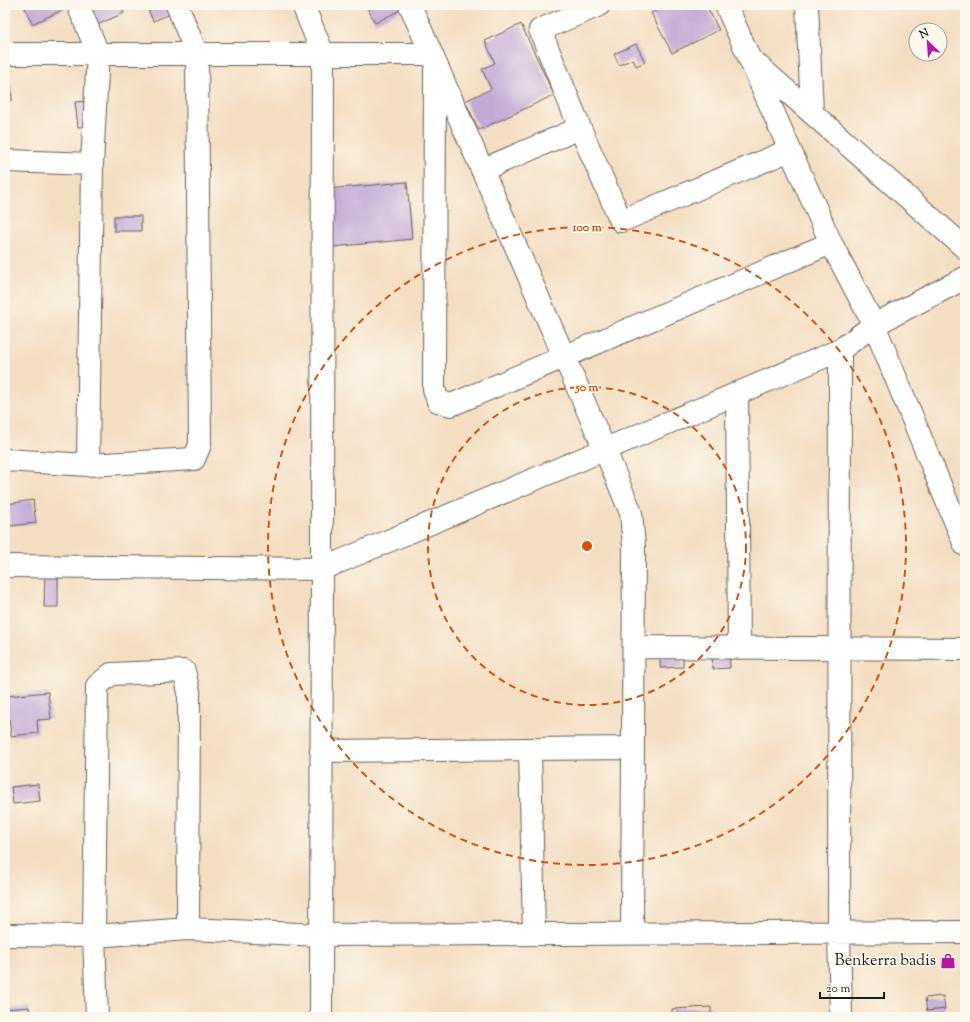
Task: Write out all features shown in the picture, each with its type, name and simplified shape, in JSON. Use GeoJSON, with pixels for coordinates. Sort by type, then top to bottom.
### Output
{"type":"FeatureCollection","features":[{"type":"Feature","properties":{"kind":"street"},"geometry":{"type":"LineString","coordinates":[[78,5],[98,54],[92,164],[88,465]]}},
{"type":"Feature","properties":{"kind":"street"},"geometry":{"type":"LineString","coordinates":[[5,460],[88,465],[194,460],[200,445],[197,55],[177,5]]}},
{"type":"Feature","properties":{"kind":"street"},"geometry":{"type":"LineString","coordinates":[[303,5],[324,54],[321,1017]]}},
{"type":"Feature","properties":{"kind":"street"},"geometry":{"type":"LineString","coordinates":[[410,5],[605,450],[631,513],[634,546],[632,933]]}},
{"type":"Feature","properties":{"kind":"street"},"geometry":{"type":"LineString","coordinates":[[599,5],[540,30],[580,128],[621,221],[790,150]]}},
{"type":"Feature","properties":{"kind":"street"},"geometry":{"type":"LineString","coordinates":[[726,5],[831,243],[874,325],[965,545]]}},
{"type":"Feature","properties":{"kind":"street"},"geometry":{"type":"LineString","coordinates":[[807,5],[812,112]]}},
{"type":"Feature","properties":{"kind":"street"},"geometry":{"type":"LineString","coordinates":[[5,54],[324,54],[433,58]]}},
{"type":"Feature","properties":{"kind":"street"},"geometry":{"type":"LineString","coordinates":[[750,57],[965,248]]}},
{"type":"Feature","properties":{"kind":"street"},"geometry":{"type":"LineString","coordinates":[[433,58],[434,389],[438,401],[451,405],[831,243]]}},
{"type":"Feature","properties":{"kind":"street"},"geometry":{"type":"LineString","coordinates":[[482,170],[580,128]]}},
{"type":"Feature","properties":{"kind":"street"},"geometry":{"type":"LineString","coordinates":[[5,161],[92,164]]}},
{"type":"Feature","properties":{"kind":"street"},"geometry":{"type":"LineString","coordinates":[[5,566],[322,570],[840,350],[874,325],[965,278]]}},
{"type":"Feature","properties":{"kind":"street"},"geometry":{"type":"LineString","coordinates":[[840,350],[839,932],[841,1017]]}},
{"type":"Feature","properties":{"kind":"street"},"geometry":{"type":"LineString","coordinates":[[737,393],[739,648]]}},
{"type":"Feature","properties":{"kind":"street"},"geometry":{"type":"LineString","coordinates":[[634,647],[965,649]]}},
{"type":"Feature","properties":{"kind":"street"},"geometry":{"type":"LineString","coordinates":[[97,1017],[94,936],[97,686],[111,674],[184,671],[189,692],[188,929]]}},
{"type":"Feature","properties":{"kind":"street"},"geometry":{"type":"LineString","coordinates":[[321,751],[633,748]]}},
{"type":"Feature","properties":{"kind":"street"},"geometry":{"type":"LineString","coordinates":[[530,749],[534,934]]}},
{"type":"Feature","properties":{"kind":"street"},"geometry":{"type":"LineString","coordinates":[[5,935],[94,936],[188,929],[321,935],[965,932]]}},
{"type":"Feature","properties":{"kind":"building"},"geometry":{"type":"Polygon","coordinates":[[[24,5],[66,5],[67,8],[32,24],[24,5]]]}},
{"type":"Feature","properties":{"kind":"building"},"geometry":{"type":"Polygon","coordinates":[[[89,5],[121,5],[124,13],[97,25],[89,5]]]}},
{"type":"Feature","properties":{"kind":"building"},"geometry":{"type":"Polygon","coordinates":[[[146,5],[176,5],[178,11],[153,21],[146,5]]]}},
{"type":"Feature","properties":{"kind":"building"},"geometry":{"type":"Polygon","coordinates":[[[366,5],[399,5],[402,9],[375,23],[366,5]]]}},
{"type":"Feature","properties":{"kind":"building"},"geometry":{"type":"Polygon","coordinates":[[[667,5],[706,5],[719,30],[672,53],[651,13],[667,5]]]}},
{"type":"Feature","properties":{"kind":"building"},"geometry":{"type":"Polygon","coordinates":[[[521,24],[554,95],[479,130],[465,101],[491,89],[482,69],[495,63],[485,41],[521,24]]]}},
{"type":"Feature","properties":{"kind":"building"},"geometry":{"type":"Polygon","coordinates":[[[636,44],[645,62],[636,66],[633,59],[619,65],[614,54],[636,44]]]}},
{"type":"Feature","properties":{"kind":"building"},"geometry":{"type":"Polygon","coordinates":[[[11,85],[12,100],[5,100],[5,86],[11,85]]]}},
{"type":"Feature","properties":{"kind":"building"},"geometry":{"type":"Polygon","coordinates":[[[89,101],[91,126],[78,127],[75,102],[89,101]]]}},
{"type":"Feature","properties":{"kind":"building"},"geometry":{"type":"Polygon","coordinates":[[[407,182],[412,239],[332,247],[327,189],[407,182]]]}},
{"type":"Feature","properties":{"kind":"building"},"geometry":{"type":"Polygon","coordinates":[[[114,216],[141,216],[141,231],[114,231],[114,216]]]}},
{"type":"Feature","properties":{"kind":"building"},"geometry":{"type":"Polygon","coordinates":[[[33,500],[36,523],[10,526],[7,504],[33,500]]]}},
{"type":"Feature","properties":{"kind":"building"},"geometry":{"type":"Polygon","coordinates":[[[45,568],[58,568],[58,607],[44,607],[45,568]]]}},
{"type":"Feature","properties":{"kind":"building"},"geometry":{"type":"Polygon","coordinates":[[[729,638],[730,668],[713,669],[711,639],[729,638]]]}},
{"type":"Feature","properties":{"kind":"building"},"geometry":{"type":"Polygon","coordinates":[[[660,644],[683,644],[683,667],[660,668],[660,644]]]}},
{"type":"Feature","properties":{"kind":"building"},"geometry":{"type":"Polygon","coordinates":[[[48,692],[51,719],[37,720],[38,733],[11,736],[7,696],[48,692]]]}},
{"type":"Feature","properties":{"kind":"building"},"geometry":{"type":"Polygon","coordinates":[[[38,784],[40,801],[13,804],[11,787],[38,784]]]}},
{"type":"Feature","properties":{"kind":"building"},"geometry":{"type":"Polygon","coordinates":[[[943,996],[945,1009],[927,1011],[925,998],[943,996]]]}},
{"type":"Feature","properties":{"kind":"building"},"geometry":{"type":"Polygon","coordinates":[[[29,1007],[30,1017],[5,1017],[5,1009],[29,1007]]]}},
{"type":"Feature","properties":{"kind":"building"},"geometry":{"type":"Polygon","coordinates":[[[711,1007],[711,1017],[672,1017],[672,1009],[711,1007]]]}},
{"type":"Feature","properties":{"kind":"place","name":"Benkerra badis"},"geometry":{"type":"Point","coordinates":[948,961]}}]}
